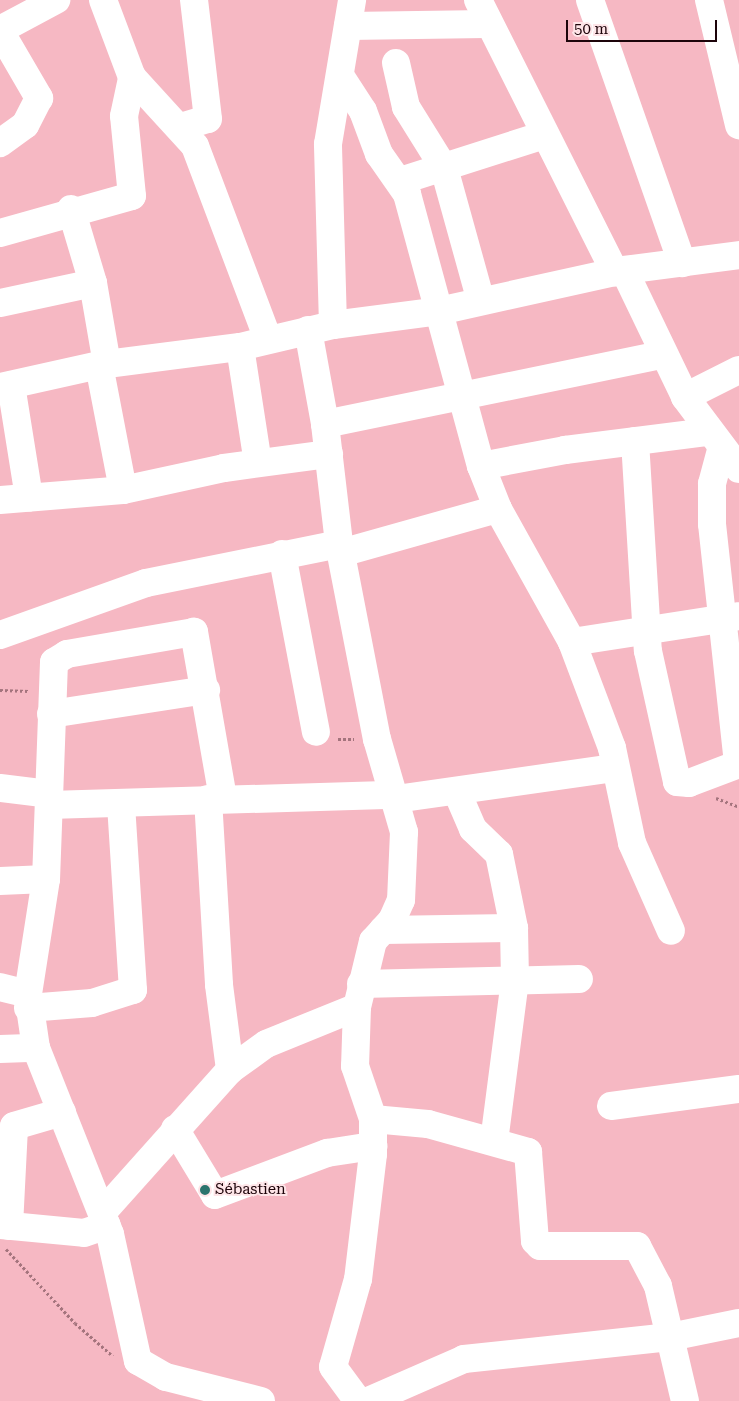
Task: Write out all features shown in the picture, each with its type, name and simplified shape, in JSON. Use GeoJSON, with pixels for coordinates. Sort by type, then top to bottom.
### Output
{"type":"FeatureCollection","features":[{"type":"Feature","properties":{"kind":"street"},"geometry":{"type":"LineString","coordinates":[[0,143],[24,125],[39,98],[0,30],[56,0]]}},
{"type":"Feature","properties":{"kind":"street"},"geometry":{"type":"LineString","coordinates":[[103,0],[132,77],[181,127],[199,157],[268,339]]}},
{"type":"Feature","properties":{"kind":"street"},"geometry":{"type":"LineString","coordinates":[[181,127],[208,118],[194,0]]}},
{"type":"Feature","properties":{"kind":"street"},"geometry":{"type":"LineString","coordinates":[[590,0],[682,264]]}},
{"type":"Feature","properties":{"kind":"street"},"geometry":{"type":"LineString","coordinates":[[709,0],[739,125]]}},
{"type":"Feature","properties":{"kind":"street"},"geometry":{"type":"LineString","coordinates":[[635,441],[647,627],[654,692],[676,782],[689,783],[738,765],[731,617],[712,499],[722,450],[685,397],[620,271],[544,135],[482,12],[350,13],[341,77],[328,144],[321,328],[325,424],[340,548],[377,739],[404,832],[404,886],[392,920],[374,941],[359,996],[355,1066],[374,1119],[373,1146],[358,1279],[333,1354],[333,1371],[352,1399],[397,1394],[464,1359],[670,1337],[739,1323]]}},
{"type":"Feature","properties":{"kind":"street"},"geometry":{"type":"LineString","coordinates":[[396,64],[406,107],[444,168],[481,301]]}},
{"type":"Feature","properties":{"kind":"street"},"geometry":{"type":"LineString","coordinates":[[0,233],[71,210],[132,195],[124,116],[132,77]]}},
{"type":"Feature","properties":{"kind":"street"},"geometry":{"type":"LineString","coordinates":[[341,77],[363,111],[379,154],[400,181],[415,217],[481,466],[498,509],[572,642],[615,768],[632,843],[671,931]]}},
{"type":"Feature","properties":{"kind":"street"},"geometry":{"type":"LineString","coordinates":[[400,181],[544,135]]}},
{"type":"Feature","properties":{"kind":"street"},"geometry":{"type":"LineString","coordinates":[[71,210],[93,283],[103,364],[123,490]]}},
{"type":"Feature","properties":{"kind":"street"},"geometry":{"type":"LineString","coordinates":[[29,498],[6,386],[103,364],[240,347],[321,328],[439,311],[620,271],[739,255]]}},
{"type":"Feature","properties":{"kind":"street"},"geometry":{"type":"LineString","coordinates":[[0,303],[93,283]]}},
{"type":"Feature","properties":{"kind":"street"},"geometry":{"type":"LineString","coordinates":[[240,347],[258,463]]}},
{"type":"Feature","properties":{"kind":"street"},"geometry":{"type":"LineString","coordinates":[[325,424],[462,393],[662,355]]}},
{"type":"Feature","properties":{"kind":"street"},"geometry":{"type":"LineString","coordinates":[[685,397],[739,370]]}},
{"type":"Feature","properties":{"kind":"street"},"geometry":{"type":"LineString","coordinates":[[481,466],[635,441],[722,450]]}},
{"type":"Feature","properties":{"kind":"street"},"geometry":{"type":"LineString","coordinates":[[0,500],[123,490],[258,463],[329,454]]}},
{"type":"Feature","properties":{"kind":"street"},"geometry":{"type":"LineString","coordinates":[[0,635],[146,583],[282,554],[340,548],[498,509]]}},
{"type":"Feature","properties":{"kind":"street"},"geometry":{"type":"LineString","coordinates":[[282,554],[316,732]]}},
{"type":"Feature","properties":{"kind":"street"},"geometry":{"type":"LineString","coordinates":[[572,642],[647,627],[731,617]]}},
{"type":"Feature","properties":{"kind":"street"},"geometry":{"type":"LineString","coordinates":[[230,1070],[219,985],[215,799],[206,690],[194,632],[188,631],[67,654],[52,666],[46,879],[28,1001],[36,1048],[104,1219],[138,1361],[166,1377],[261,1401]]}},
{"type":"Feature","properties":{"kind":"street"},"geometry":{"type":"LineString","coordinates":[[51,703],[206,690]]}},
{"type":"Feature","properties":{"kind":"street"},"geometry":{"type":"LineString","coordinates":[[0,788],[49,799],[121,803],[215,799],[395,797],[457,792],[615,768]]}},
{"type":"Feature","properties":{"kind":"street"},"geometry":{"type":"LineString","coordinates":[[457,792],[473,828],[499,854],[514,928],[515,980],[494,1141]]}},
{"type":"Feature","properties":{"kind":"street"},"geometry":{"type":"LineString","coordinates":[[0,987],[28,1001],[92,1003],[133,990],[121,803]]}},
{"type":"Feature","properties":{"kind":"street"},"geometry":{"type":"LineString","coordinates":[[0,881],[46,879]]}},
{"type":"Feature","properties":{"kind":"street"},"geometry":{"type":"LineString","coordinates":[[383,930],[514,928]]}},
{"type":"Feature","properties":{"kind":"street"},"geometry":{"type":"LineString","coordinates":[[62,1112],[14,1126],[3,1231],[87,1232],[104,1219],[175,1129],[230,1070],[266,1044],[359,996],[515,980],[579,979]]}},
{"type":"Feature","properties":{"kind":"street"},"geometry":{"type":"LineString","coordinates":[[0,1050],[36,1048]]}},
{"type":"Feature","properties":{"kind":"street"},"geometry":{"type":"LineString","coordinates":[[611,1106],[739,1089]]}},
{"type":"Feature","properties":{"kind":"street"},"geometry":{"type":"LineString","coordinates":[[374,1119],[428,1124],[526,1151],[531,1157],[536,1244],[562,1248],[634,1244],[658,1286],[685,1401]]}},
{"type":"Feature","properties":{"kind":"street"},"geometry":{"type":"LineString","coordinates":[[175,1129],[215,1195],[327,1153],[373,1146]]}},
{"type":"Feature","properties":{"kind":"path"},"geometry":{"type":"LineString","coordinates":[[0,690],[51,703]]}},
{"type":"Feature","properties":{"kind":"path"},"geometry":{"type":"LineString","coordinates":[[316,732],[327,738],[377,739]]}},
{"type":"Feature","properties":{"kind":"path"},"geometry":{"type":"LineString","coordinates":[[3,1231],[75,1324],[120,1362]]}},
{"type":"Feature","properties":{"kind":"place","name":"Sébastien"},"geometry":{"type":"Point","coordinates":[205,1190]}}]}
